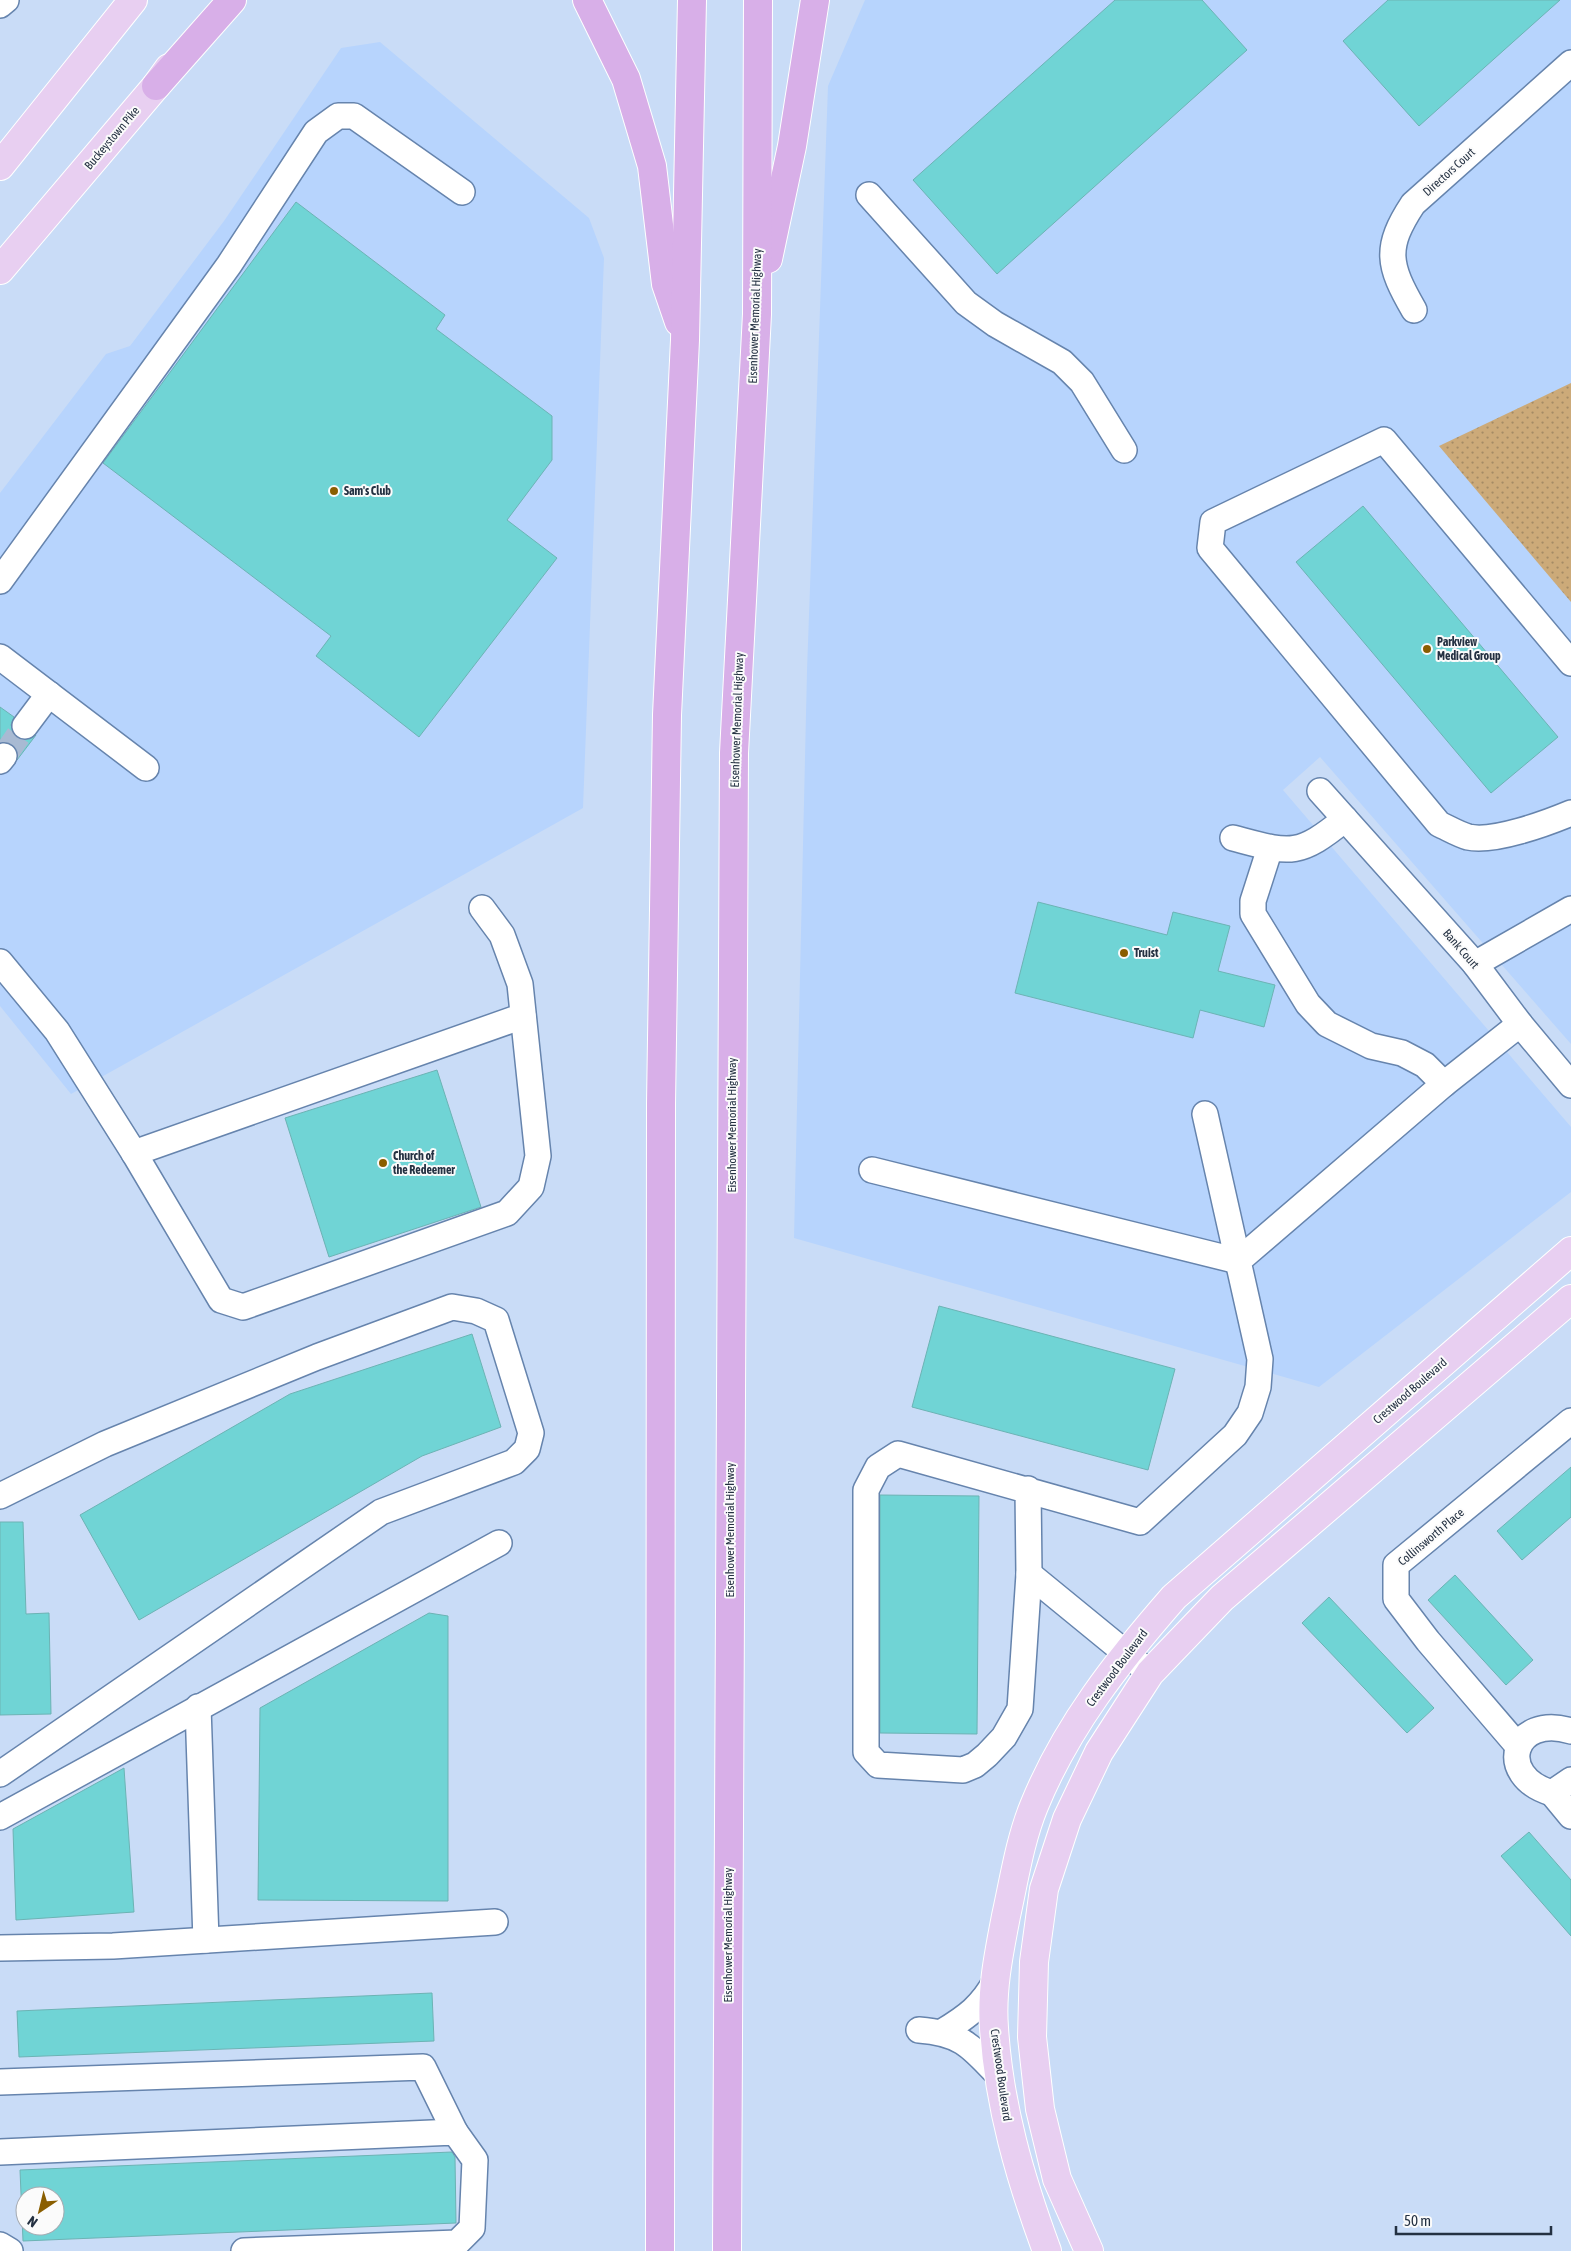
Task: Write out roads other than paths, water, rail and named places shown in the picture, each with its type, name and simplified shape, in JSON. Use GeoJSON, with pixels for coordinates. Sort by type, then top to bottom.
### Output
{"type":"FeatureCollection","features":[{"type":"Feature","properties":{"kind":"highway"},"geometry":{"type":"LineString","coordinates":[[156,86],[232,0]]}},
{"type":"Feature","properties":{"kind":"highway"},"geometry":{"type":"LineString","coordinates":[[587,0],[626,79],[652,166],[666,284],[685,340]]}},
{"type":"Feature","properties":{"kind":"highway"},"geometry":{"type":"LineString","coordinates":[[660,2251],[661,1124],[667,715],[685,340],[692,0]]}},
{"type":"Feature","properties":{"kind":"highway","name":"Eisenhower Memorial Highway"},"geometry":{"type":"LineString","coordinates":[[727,2251],[734,753],[757,314],[758,0]]}},
{"type":"Feature","properties":{"kind":"highway"},"geometry":{"type":"LineString","coordinates":[[757,314],[792,146],[814,0]]}},
{"type":"Feature","properties":{"kind":"main road"},"geometry":{"type":"LineString","coordinates":[[0,166],[133,0]]}},
{"type":"Feature","properties":{"kind":"main road","name":"Buckeystown Pike"},"geometry":{"type":"LineString","coordinates":[[0,270],[156,86],[217,0]]}},
{"type":"Feature","properties":{"kind":"main road","name":"Crestwood Boulevard"},"geometry":{"type":"LineString","coordinates":[[1047,2251],[1022,2181],[998,2076],[994,2026],[996,1980],[1014,1878],[1034,1807],[1076,1722],[1125,1653],[1174,1597],[1571,1251]]}},
{"type":"Feature","properties":{"kind":"main road"},"geometry":{"type":"LineString","coordinates":[[1089,2251],[1057,2180],[1040,2109],[1032,2037],[1034,1962],[1044,1889],[1067,1818],[1099,1752],[1150,1673],[1222,1598],[1571,1299]]}},
{"type":"Feature","properties":{"kind":"street"},"geometry":{"type":"LineString","coordinates":[[0,5],[6,0]]}},
{"type":"Feature","properties":{"kind":"street","name":"Directors Court"},"geometry":{"type":"LineString","coordinates":[[1414,310],[1403,291],[1393,265],[1397,228],[1413,204],[1571,63]]}},
{"type":"Feature","properties":{"kind":"street"},"geometry":{"type":"LineString","coordinates":[[0,581],[229,265],[316,132],[338,116],[354,116],[462,192]]}},
{"type":"Feature","properties":{"kind":"street"},"geometry":{"type":"LineString","coordinates":[[869,195],[966,303],[995,324],[1062,362],[1082,382],[1124,450]]}},
{"type":"Feature","properties":{"kind":"street"},"geometry":{"type":"LineString","coordinates":[[1571,663],[1384,440],[1213,522],[1210,548],[1439,824],[1469,837],[1502,835],[1539,827],[1571,813]]}},
{"type":"Feature","properties":{"kind":"street"},"geometry":{"type":"LineString","coordinates":[[1,658],[146,768]]}},
{"type":"Feature","properties":{"kind":"street"},"geometry":{"type":"LineString","coordinates":[[26,726],[49,694]]}},
{"type":"Feature","properties":{"kind":"street","name":"Bank Court"},"geometry":{"type":"LineString","coordinates":[[1320,791],[1475,964],[1520,1024],[1571,1085]]}},
{"type":"Feature","properties":{"kind":"street"},"geometry":{"type":"LineString","coordinates":[[1233,838],[1281,850],[1306,847],[1345,819]]}},
{"type":"Feature","properties":{"kind":"street"},"geometry":{"type":"LineString","coordinates":[[1270,848],[1253,901],[1253,914],[1308,1004],[1327,1024],[1371,1046],[1402,1053],[1425,1065],[1444,1084]]}},
{"type":"Feature","properties":{"kind":"street"},"geometry":{"type":"LineString","coordinates":[[0,962],[57,1031],[134,1153],[221,1300],[243,1307],[507,1213],[531,1187],[538,1156],[520,984],[502,935],[482,908]]}},
{"type":"Feature","properties":{"kind":"street"},"geometry":{"type":"LineString","coordinates":[[1475,964],[1571,908]]}},
{"type":"Feature","properties":{"kind":"street"},"geometry":{"type":"LineString","coordinates":[[134,1153],[523,1016]]}},
{"type":"Feature","properties":{"kind":"street"},"geometry":{"type":"LineString","coordinates":[[1238,1261],[1444,1084],[1520,1024]]}},
{"type":"Feature","properties":{"kind":"street"},"geometry":{"type":"LineString","coordinates":[[1028,1489],[1029,1574],[1020,1709],[1004,1737],[975,1766],[963,1770],[878,1765],[866,1752],[866,1490],[878,1467],[898,1454],[1028,1489],[1140,1522],[1235,1435],[1250,1413],[1258,1387],[1260,1359],[1205,1114]]}},
{"type":"Feature","properties":{"kind":"street"},"geometry":{"type":"LineString","coordinates":[[872,1170],[1238,1261]]}},
{"type":"Feature","properties":{"kind":"street"},"geometry":{"type":"LineString","coordinates":[[0,1496],[105,1444],[317,1357],[452,1307],[476,1310],[496,1320],[531,1433],[527,1449],[514,1462],[381,1512],[0,1774]]}},
{"type":"Feature","properties":{"kind":"street","name":"Collinsworth Place"},"geometry":{"type":"LineString","coordinates":[[1518,1746],[1428,1641],[1396,1599],[1396,1565],[1571,1421]]}},
{"type":"Feature","properties":{"kind":"street"},"geometry":{"type":"LineString","coordinates":[[0,1817],[499,1543]]}},
{"type":"Feature","properties":{"kind":"street"},"geometry":{"type":"LineString","coordinates":[[1029,1574],[1150,1673]]}},
{"type":"Feature","properties":{"kind":"street"},"geometry":{"type":"LineString","coordinates":[[198,1707],[206,1940]]}},
{"type":"Feature","properties":{"kind":"street"},"geometry":{"type":"LineString","coordinates":[[1571,1732],[1560,1728],[1540,1728],[1528,1733],[1518,1746],[1515,1757],[1522,1776],[1536,1788],[1562,1786],[1571,1816]]}},
{"type":"Feature","properties":{"kind":"street"},"geometry":{"type":"LineString","coordinates":[[0,1948],[113,1946],[495,1922]]}},
{"type":"Feature","properties":{"kind":"street"},"geometry":{"type":"LineString","coordinates":[[996,1980],[986,1998],[965,2018],[930,2031],[964,2041],[998,2076]]}},
{"type":"Feature","properties":{"kind":"street"},"geometry":{"type":"LineString","coordinates":[[0,2082],[423,2067],[455,2132],[475,2160],[472,2228],[457,2243],[244,2251]]}},
{"type":"Feature","properties":{"kind":"street"},"geometry":{"type":"LineString","coordinates":[[0,2152],[455,2132]]}},
{"type":"Feature","properties":{"kind":"street"},"geometry":{"type":"LineString","coordinates":[[0,2245],[10,2251]]}},
{"type":"Feature","properties":{"kind":"tunnel"},"geometry":{"type":"LineString","coordinates":[[4,756],[25,726]]}},
{"type":"Feature","properties":{"kind":"place","name":"Sam's Club"},"geometry":{"type":"Point","coordinates":[334,491]}},
{"type":"Feature","properties":{"kind":"place","name":"Parkview Medical Group"},"geometry":{"type":"Point","coordinates":[1427,649]}},
{"type":"Feature","properties":{"kind":"place","name":"Truist"},"geometry":{"type":"Point","coordinates":[1124,953]}},
{"type":"Feature","properties":{"kind":"place","name":"Church of the Redeemer"},"geometry":{"type":"Point","coordinates":[383,1163]}}]}
